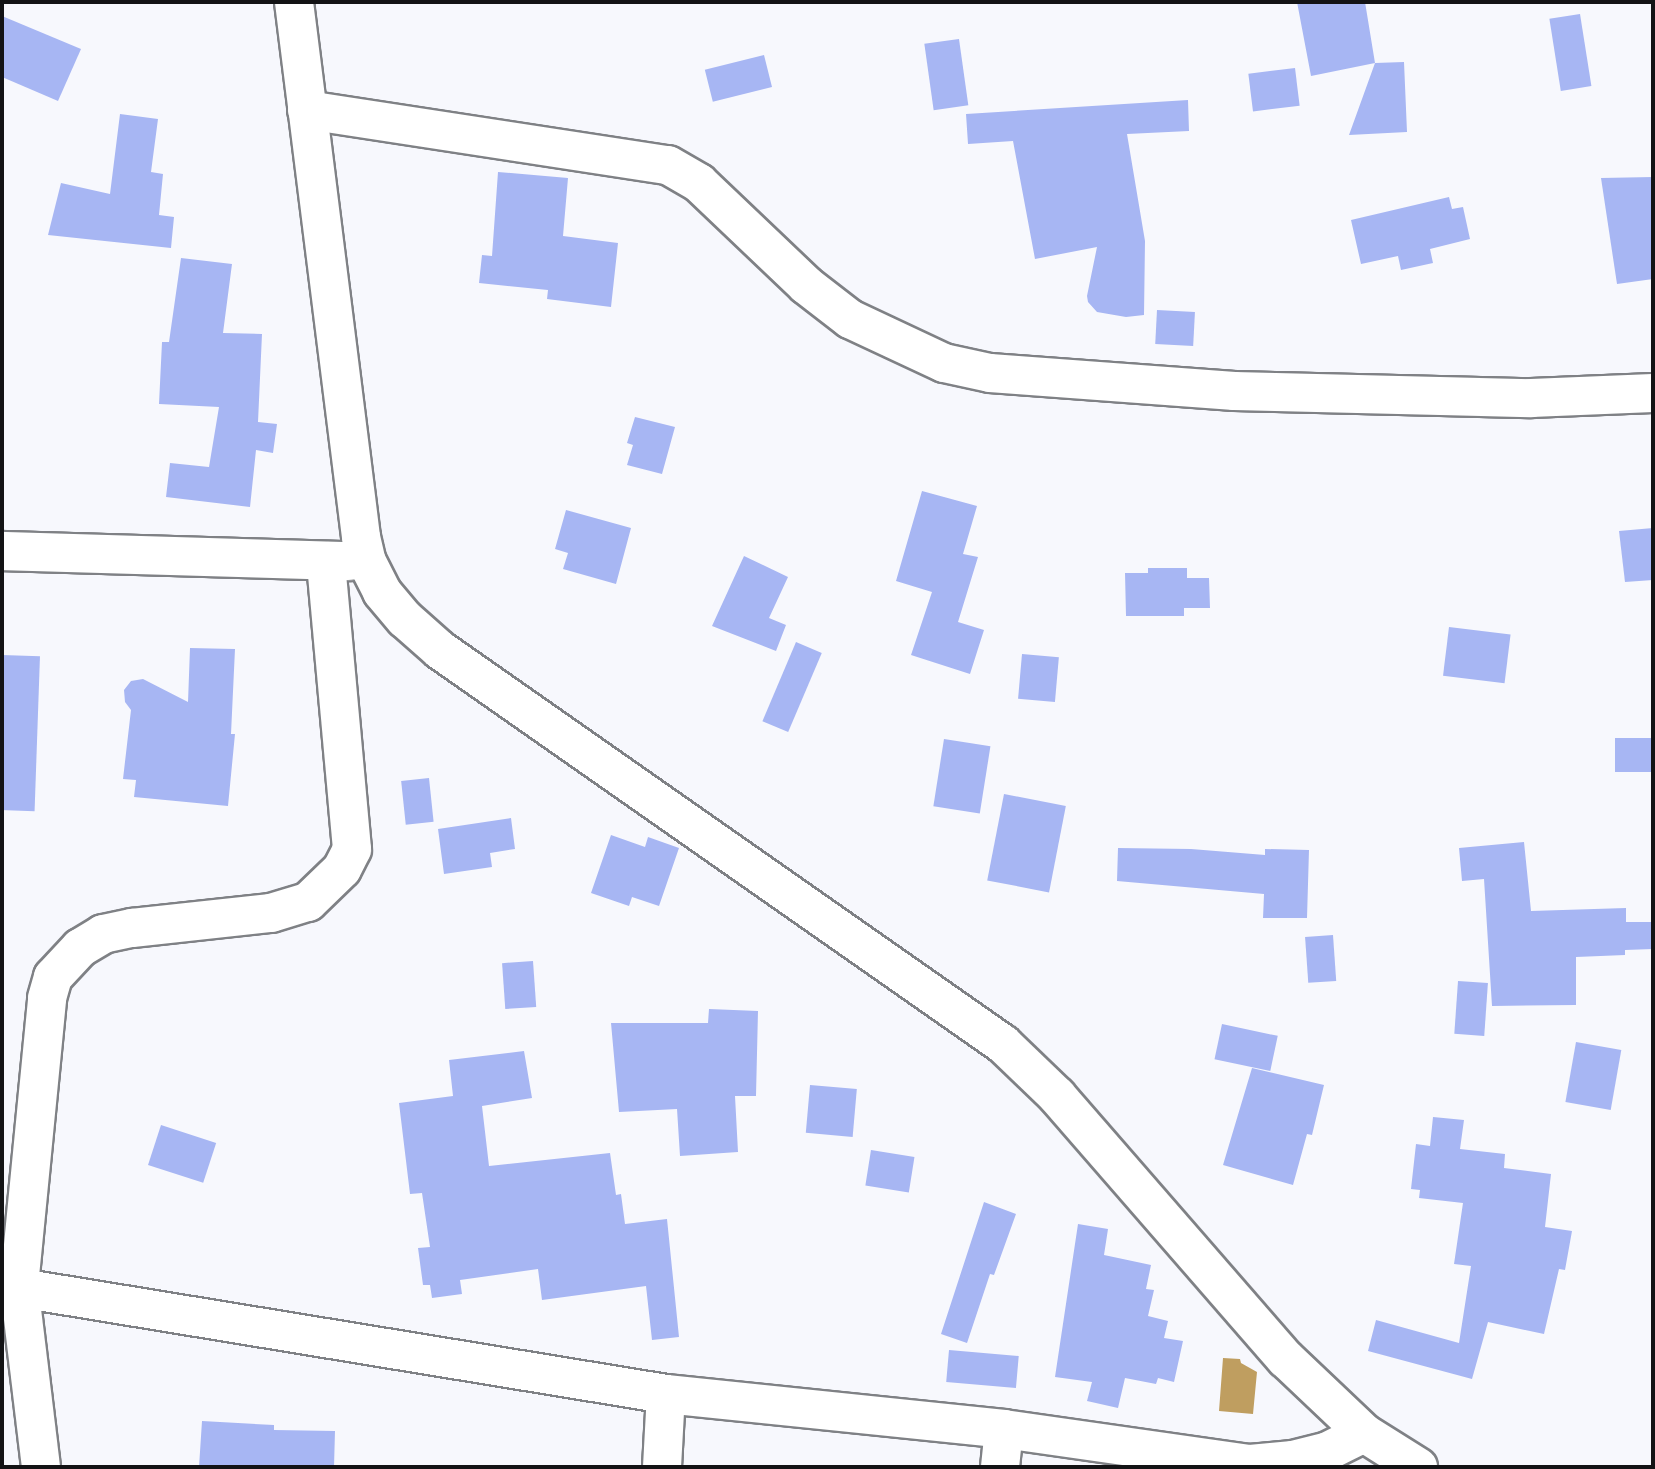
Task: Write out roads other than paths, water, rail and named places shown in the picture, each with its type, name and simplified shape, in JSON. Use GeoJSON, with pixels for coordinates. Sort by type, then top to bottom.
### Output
{"type":"FeatureCollection","features":[{"type":"Feature","properties":{"kind":"street"},"geometry":{"type":"LineString","coordinates":[[295,2],[361,537],[368,562],[382,592],[405,619],[440,650],[1003,1044],[1057,1096],[1286,1359],[1364,1433],[1418,1467]]}},
{"type":"Feature","properties":{"kind":"street"},"geometry":{"type":"LineString","coordinates":[[307,110],[668,166],[699,183],[806,285],[850,319],[944,363],[990,373],[1234,391],[1531,398],[1653,393]]}},
{"type":"Feature","properties":{"kind":"street"},"geometry":{"type":"LineString","coordinates":[[2,551],[368,562]]}},
{"type":"Feature","properties":{"kind":"street"},"geometry":{"type":"LineString","coordinates":[[41,1467],[10,1285],[47,998],[53,977],[80,947],[103,934],[132,928],[271,913],[308,902],[342,869],[352,849],[326,561]]}},
{"type":"Feature","properties":{"kind":"street"},"geometry":{"type":"LineString","coordinates":[[10,1285],[417,1355],[666,1394],[1004,1429],[1250,1464],[1293,1460],[1326,1452],[1364,1433]]}},
{"type":"Feature","properties":{"kind":"street"},"geometry":{"type":"LineString","coordinates":[[662,1467],[666,1394]]}},
{"type":"Feature","properties":{"kind":"street"},"geometry":{"type":"LineString","coordinates":[[1000,1467],[1004,1429]]}}]}
